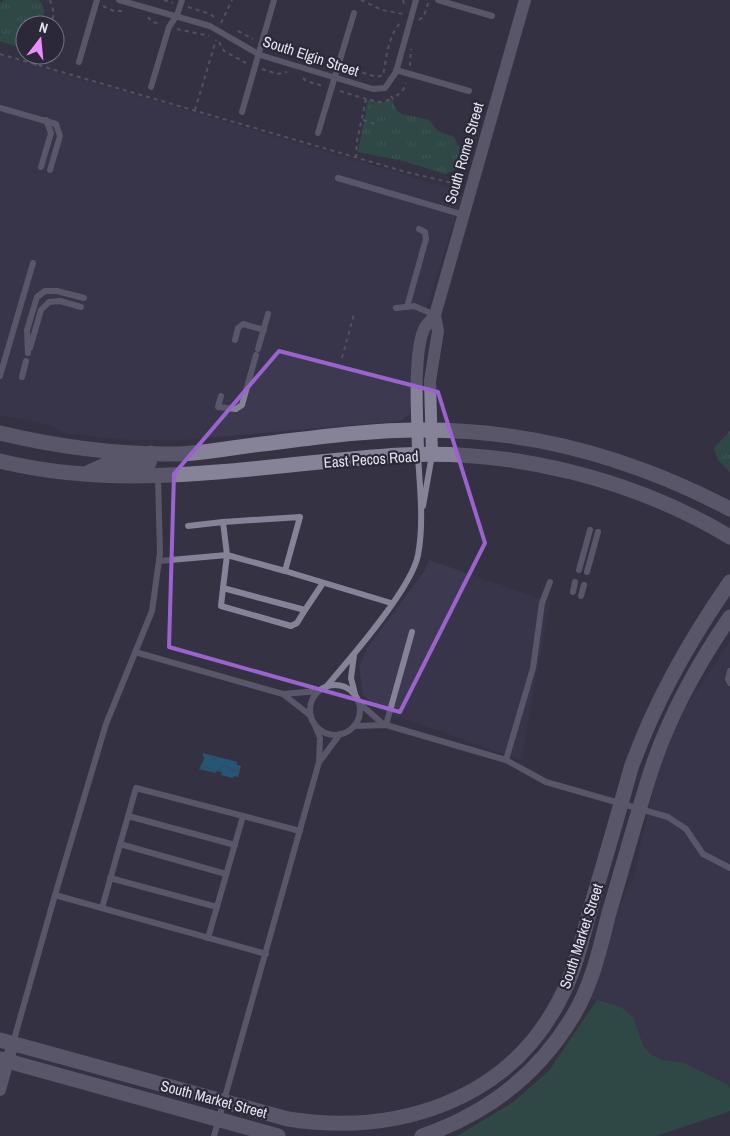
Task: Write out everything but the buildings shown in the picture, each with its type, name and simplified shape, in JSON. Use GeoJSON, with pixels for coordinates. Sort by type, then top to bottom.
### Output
{"type":"FeatureCollection","features":[{"type":"Feature","properties":{"kind":"street","name":"South Rome Street"},"geometry":{"type":"LineString","coordinates":[[425,455],[425,430],[430,381],[438,331],[436,316],[525,0]]}},
{"type":"Feature","properties":{"kind":"street","name":"East Pecos Road"},"geometry":{"type":"LineString","coordinates":[[0,433],[96,452],[151,453],[207,452],[262,444],[425,430],[513,436],[574,448],[658,475],[730,509]]}},
{"type":"Feature","properties":{"kind":"street"},"geometry":{"type":"LineString","coordinates":[[81,475],[109,464],[146,465],[149,463],[151,453]]}},
{"type":"Feature","properties":{"kind":"street","name":"East Pecos Road"},"geometry":{"type":"LineString","coordinates":[[0,461],[42,471],[81,475],[158,477],[425,455],[518,462],[580,475],[639,493],[686,514],[730,537]]}},
{"type":"Feature","properties":{"kind":"street","name":"South Market Street"},"geometry":{"type":"LineString","coordinates":[[6,1042],[313,1125],[363,1127],[411,1120],[433,1113],[480,1089],[496,1078],[531,1043],[546,1024],[567,985],[631,768],[654,708],[681,657],[730,582]]}},
{"type":"Feature","properties":{"kind":"street","name":"South Market Street"},"geometry":{"type":"LineString","coordinates":[[422,1136],[461,1122],[500,1098],[536,1067],[573,1017],[596,962],[639,809],[663,739],[686,688],[730,617]]}},
{"type":"Feature","properties":{"kind":"street"},"geometry":{"type":"LineString","coordinates":[[0,1090],[6,1042]]}},
{"type":"Feature","properties":{"kind":"street","name":"South Market Street"},"geometry":{"type":"LineString","coordinates":[[4,1060],[278,1136]]}},
{"type":"Feature","properties":{"kind":"lane"},"geometry":{"type":"LineString","coordinates":[[79,62],[97,0]]}},
{"type":"Feature","properties":{"kind":"lane","name":"South Elgin Street"},"geometry":{"type":"LineString","coordinates":[[119,0],[177,15],[210,26],[260,55],[373,89],[384,88],[396,70]]}},
{"type":"Feature","properties":{"kind":"lane"},"geometry":{"type":"LineString","coordinates":[[242,112],[260,55],[274,0]]}},
{"type":"Feature","properties":{"kind":"lane"},"geometry":{"type":"LineString","coordinates":[[416,0],[396,70],[469,91]]}},
{"type":"Feature","properties":{"kind":"lane"},"geometry":{"type":"LineString","coordinates":[[438,0],[492,16]]}},
{"type":"Feature","properties":{"kind":"lane"},"geometry":{"type":"LineString","coordinates":[[151,87],[169,27],[177,15],[181,2]]}},
{"type":"Feature","properties":{"kind":"lane"},"geometry":{"type":"LineString","coordinates":[[318,133],[354,13]]}},
{"type":"Feature","properties":{"kind":"lane"},"geometry":{"type":"LineString","coordinates":[[0,108],[56,124],[60,136],[50,170]]}},
{"type":"Feature","properties":{"kind":"lane"},"geometry":{"type":"LineString","coordinates":[[41,167],[51,133],[46,120]]}},
{"type":"Feature","properties":{"kind":"lane"},"geometry":{"type":"LineString","coordinates":[[338,178],[464,215]]}},
{"type":"Feature","properties":{"kind":"lane"},"geometry":{"type":"LineString","coordinates":[[407,307],[426,239],[425,232],[418,229]]}},
{"type":"Feature","properties":{"kind":"lane"},"geometry":{"type":"LineString","coordinates":[[0,376],[33,262]]}},
{"type":"Feature","properties":{"kind":"lane"},"geometry":{"type":"LineString","coordinates":[[81,307],[60,301],[49,302],[41,310],[29,351],[27,330],[37,297],[45,291],[57,291],[84,298]]}},
{"type":"Feature","properties":{"kind":"lane"},"geometry":{"type":"LineString","coordinates":[[396,308],[414,306],[436,316]]}},
{"type":"Feature","properties":{"kind":"lane"},"geometry":{"type":"LineString","coordinates":[[221,396],[218,407],[236,409],[242,406],[268,314]]}},
{"type":"Feature","properties":{"kind":"lane"},"geometry":{"type":"LineString","coordinates":[[235,340],[238,328],[243,324],[264,330]]}},
{"type":"Feature","properties":{"kind":"lane"},"geometry":{"type":"LineString","coordinates":[[22,377],[26,361]]}},
{"type":"Feature","properties":{"kind":"lane"},"geometry":{"type":"LineString","coordinates":[[421,519],[425,455]]}},
{"type":"Feature","properties":{"kind":"lane"},"geometry":{"type":"LineString","coordinates":[[214,1136],[320,762],[320,738],[313,720],[311,702],[354,654],[403,587],[418,558],[425,455]]}},
{"type":"Feature","properties":{"kind":"lane"},"geometry":{"type":"LineString","coordinates":[[6,1042],[55,895],[106,724],[152,611],[159,561],[158,477]]}},
{"type":"Feature","properties":{"kind":"lane"},"geometry":{"type":"LineString","coordinates":[[188,526],[300,517],[285,571]]}},
{"type":"Feature","properties":{"kind":"lane"},"geometry":{"type":"LineString","coordinates":[[223,522],[228,555],[221,606],[291,626],[297,623],[323,583]]}},
{"type":"Feature","properties":{"kind":"lane"},"geometry":{"type":"LineString","coordinates":[[579,570],[590,530]]}},
{"type":"Feature","properties":{"kind":"lane"},"geometry":{"type":"LineString","coordinates":[[587,572],[598,532]]}},
{"type":"Feature","properties":{"kind":"lane"},"geometry":{"type":"LineString","coordinates":[[159,561],[228,555],[391,603]]}},
{"type":"Feature","properties":{"kind":"lane"},"geometry":{"type":"LineString","coordinates":[[506,760],[533,668],[542,603],[550,582]]}},
{"type":"Feature","properties":{"kind":"lane"},"geometry":{"type":"LineString","coordinates":[[572,592],[575,582]]}},
{"type":"Feature","properties":{"kind":"lane"},"geometry":{"type":"LineString","coordinates":[[581,596],[584,585]]}},
{"type":"Feature","properties":{"kind":"lane"},"geometry":{"type":"LineString","coordinates":[[223,588],[305,610]]}},
{"type":"Feature","properties":{"kind":"lane"},"geometry":{"type":"LineString","coordinates":[[384,724],[412,632]]}},
{"type":"Feature","properties":{"kind":"lane"},"geometry":{"type":"LineString","coordinates":[[135,652],[283,694],[342,686],[356,695]]}},
{"type":"Feature","properties":{"kind":"lane"},"geometry":{"type":"LineString","coordinates":[[320,762],[340,734],[354,726],[359,719],[359,703],[351,678],[354,654]]}},
{"type":"Feature","properties":{"kind":"lane"},"geometry":{"type":"LineString","coordinates":[[730,673],[730,683]]}},
{"type":"Feature","properties":{"kind":"lane"},"geometry":{"type":"LineString","coordinates":[[283,694],[325,732],[340,734]]}},
{"type":"Feature","properties":{"kind":"lane"},"geometry":{"type":"LineString","coordinates":[[359,703],[384,724]]}},
{"type":"Feature","properties":{"kind":"lane"},"geometry":{"type":"LineString","coordinates":[[354,726],[384,724],[506,760],[546,782],[668,818],[686,829],[703,854],[730,868]]}},
{"type":"Feature","properties":{"kind":"lane"},"geometry":{"type":"LineString","coordinates":[[102,908],[136,788],[300,831]]}},
{"type":"Feature","properties":{"kind":"lane"},"geometry":{"type":"LineString","coordinates":[[128,816],[234,845]]}},
{"type":"Feature","properties":{"kind":"lane"},"geometry":{"type":"LineString","coordinates":[[208,938],[243,816]]}},
{"type":"Feature","properties":{"kind":"lane"},"geometry":{"type":"LineString","coordinates":[[120,844],[226,874]]}},
{"type":"Feature","properties":{"kind":"lane"},"geometry":{"type":"LineString","coordinates":[[110,878],[217,908]]}},
{"type":"Feature","properties":{"kind":"lane"},"geometry":{"type":"LineString","coordinates":[[55,895],[266,954]]}},
{"type":"Feature","properties":{"kind":"path"},"geometry":{"type":"LineString","coordinates":[[50,0],[54,15]]}},
{"type":"Feature","properties":{"kind":"path"},"geometry":{"type":"LineString","coordinates":[[97,0],[108,10],[118,12],[127,10]]}},
{"type":"Feature","properties":{"kind":"path"},"geometry":{"type":"LineString","coordinates":[[164,0],[181,2],[210,14],[221,24],[232,0]]}},
{"type":"Feature","properties":{"kind":"path"},"geometry":{"type":"LineString","coordinates":[[361,0],[382,10],[403,14]]}},
{"type":"Feature","properties":{"kind":"path"},"geometry":{"type":"LineString","coordinates":[[299,58],[312,59],[381,77],[384,72],[383,66],[387,58],[389,44],[403,14],[403,0]]}},
{"type":"Feature","properties":{"kind":"path"},"geometry":{"type":"LineString","coordinates":[[418,24],[424,16],[428,0]]}},
{"type":"Feature","properties":{"kind":"path"},"geometry":{"type":"LineString","coordinates":[[146,15],[152,22],[185,32],[204,34],[216,40],[224,51],[256,67],[277,74],[294,74]]}},
{"type":"Feature","properties":{"kind":"path"},"geometry":{"type":"LineString","coordinates":[[235,30],[293,56]]}},
{"type":"Feature","properties":{"kind":"path"},"geometry":{"type":"LineString","coordinates":[[195,110],[216,40]]}},
{"type":"Feature","properties":{"kind":"path"},"geometry":{"type":"LineString","coordinates":[[300,76],[306,81],[380,102],[392,98],[404,90],[412,61],[411,47]]}},
{"type":"Feature","properties":{"kind":"path"},"geometry":{"type":"LineString","coordinates":[[0,54],[35,66],[195,110],[356,158],[461,185]]}},
{"type":"Feature","properties":{"kind":"path"},"geometry":{"type":"LineString","coordinates":[[356,158],[357,141],[366,99]]}},
{"type":"Feature","properties":{"kind":"path"},"geometry":{"type":"LineString","coordinates":[[363,120],[375,124]]}},
{"type":"Feature","properties":{"kind":"path"},"geometry":{"type":"LineString","coordinates":[[342,358],[354,314]]}},
{"type":"Feature","properties":{"kind":"highlighted area"},"geometry":{"type":"Polygon","coordinates":[[[279,351],[438,392],[485,543],[400,712],[169,647],[174,474],[279,351]]]}},
{"type":"Feature","properties":{"kind":"shaded area"},"geometry":{"type":"Polygon","coordinates":[[[0,55],[15,59],[15,65],[34,65],[463,192],[420,330],[410,414],[401,421],[171,441],[113,439],[64,433],[50,425],[0,415],[0,55]]]}},
{"type":"Feature","properties":{"kind":"shaded area"},"geometry":{"type":"Polygon","coordinates":[[[429,560],[550,602],[521,760],[379,710],[363,695],[359,667],[367,648],[423,573],[429,560]]]}},
{"type":"Feature","properties":{"kind":"shaded area"},"geometry":{"type":"Polygon","coordinates":[[[730,641],[730,1088],[684,1063],[663,1060],[650,1054],[643,1045],[633,1017],[621,1007],[591,999],[619,908],[633,879],[654,787],[664,756],[684,710],[730,641]]]}},
{"type":"Feature","properties":{"kind":"green space"},"geometry":{"type":"Polygon","coordinates":[[[5,0],[39,0],[42,5],[44,15],[15,15],[15,46],[0,41],[0,3],[5,0]]]}},
{"type":"Feature","properties":{"kind":"green space"},"geometry":{"type":"Polygon","coordinates":[[[368,100],[381,103],[392,100],[397,111],[402,114],[429,120],[438,131],[454,137],[460,149],[455,170],[445,174],[403,161],[358,152],[368,100]]]}},
{"type":"Feature","properties":{"kind":"green space"},"geometry":{"type":"Polygon","coordinates":[[[730,431],[730,472],[718,460],[714,448],[730,431]]]}},
{"type":"Feature","properties":{"kind":"green space"},"geometry":{"type":"Polygon","coordinates":[[[597,1000],[621,1007],[633,1017],[643,1045],[650,1054],[663,1060],[684,1063],[728,1085],[730,1088],[730,1111],[656,1136],[457,1136],[512,1103],[548,1072],[597,1000]]]}},
{"type":"Feature","properties":{"kind":"water"},"geometry":{"type":"Polygon","coordinates":[[[203,753],[237,762],[237,765],[241,766],[238,777],[234,776],[233,778],[221,775],[222,772],[217,771],[216,773],[199,769],[205,758],[203,753]]]}}]}
